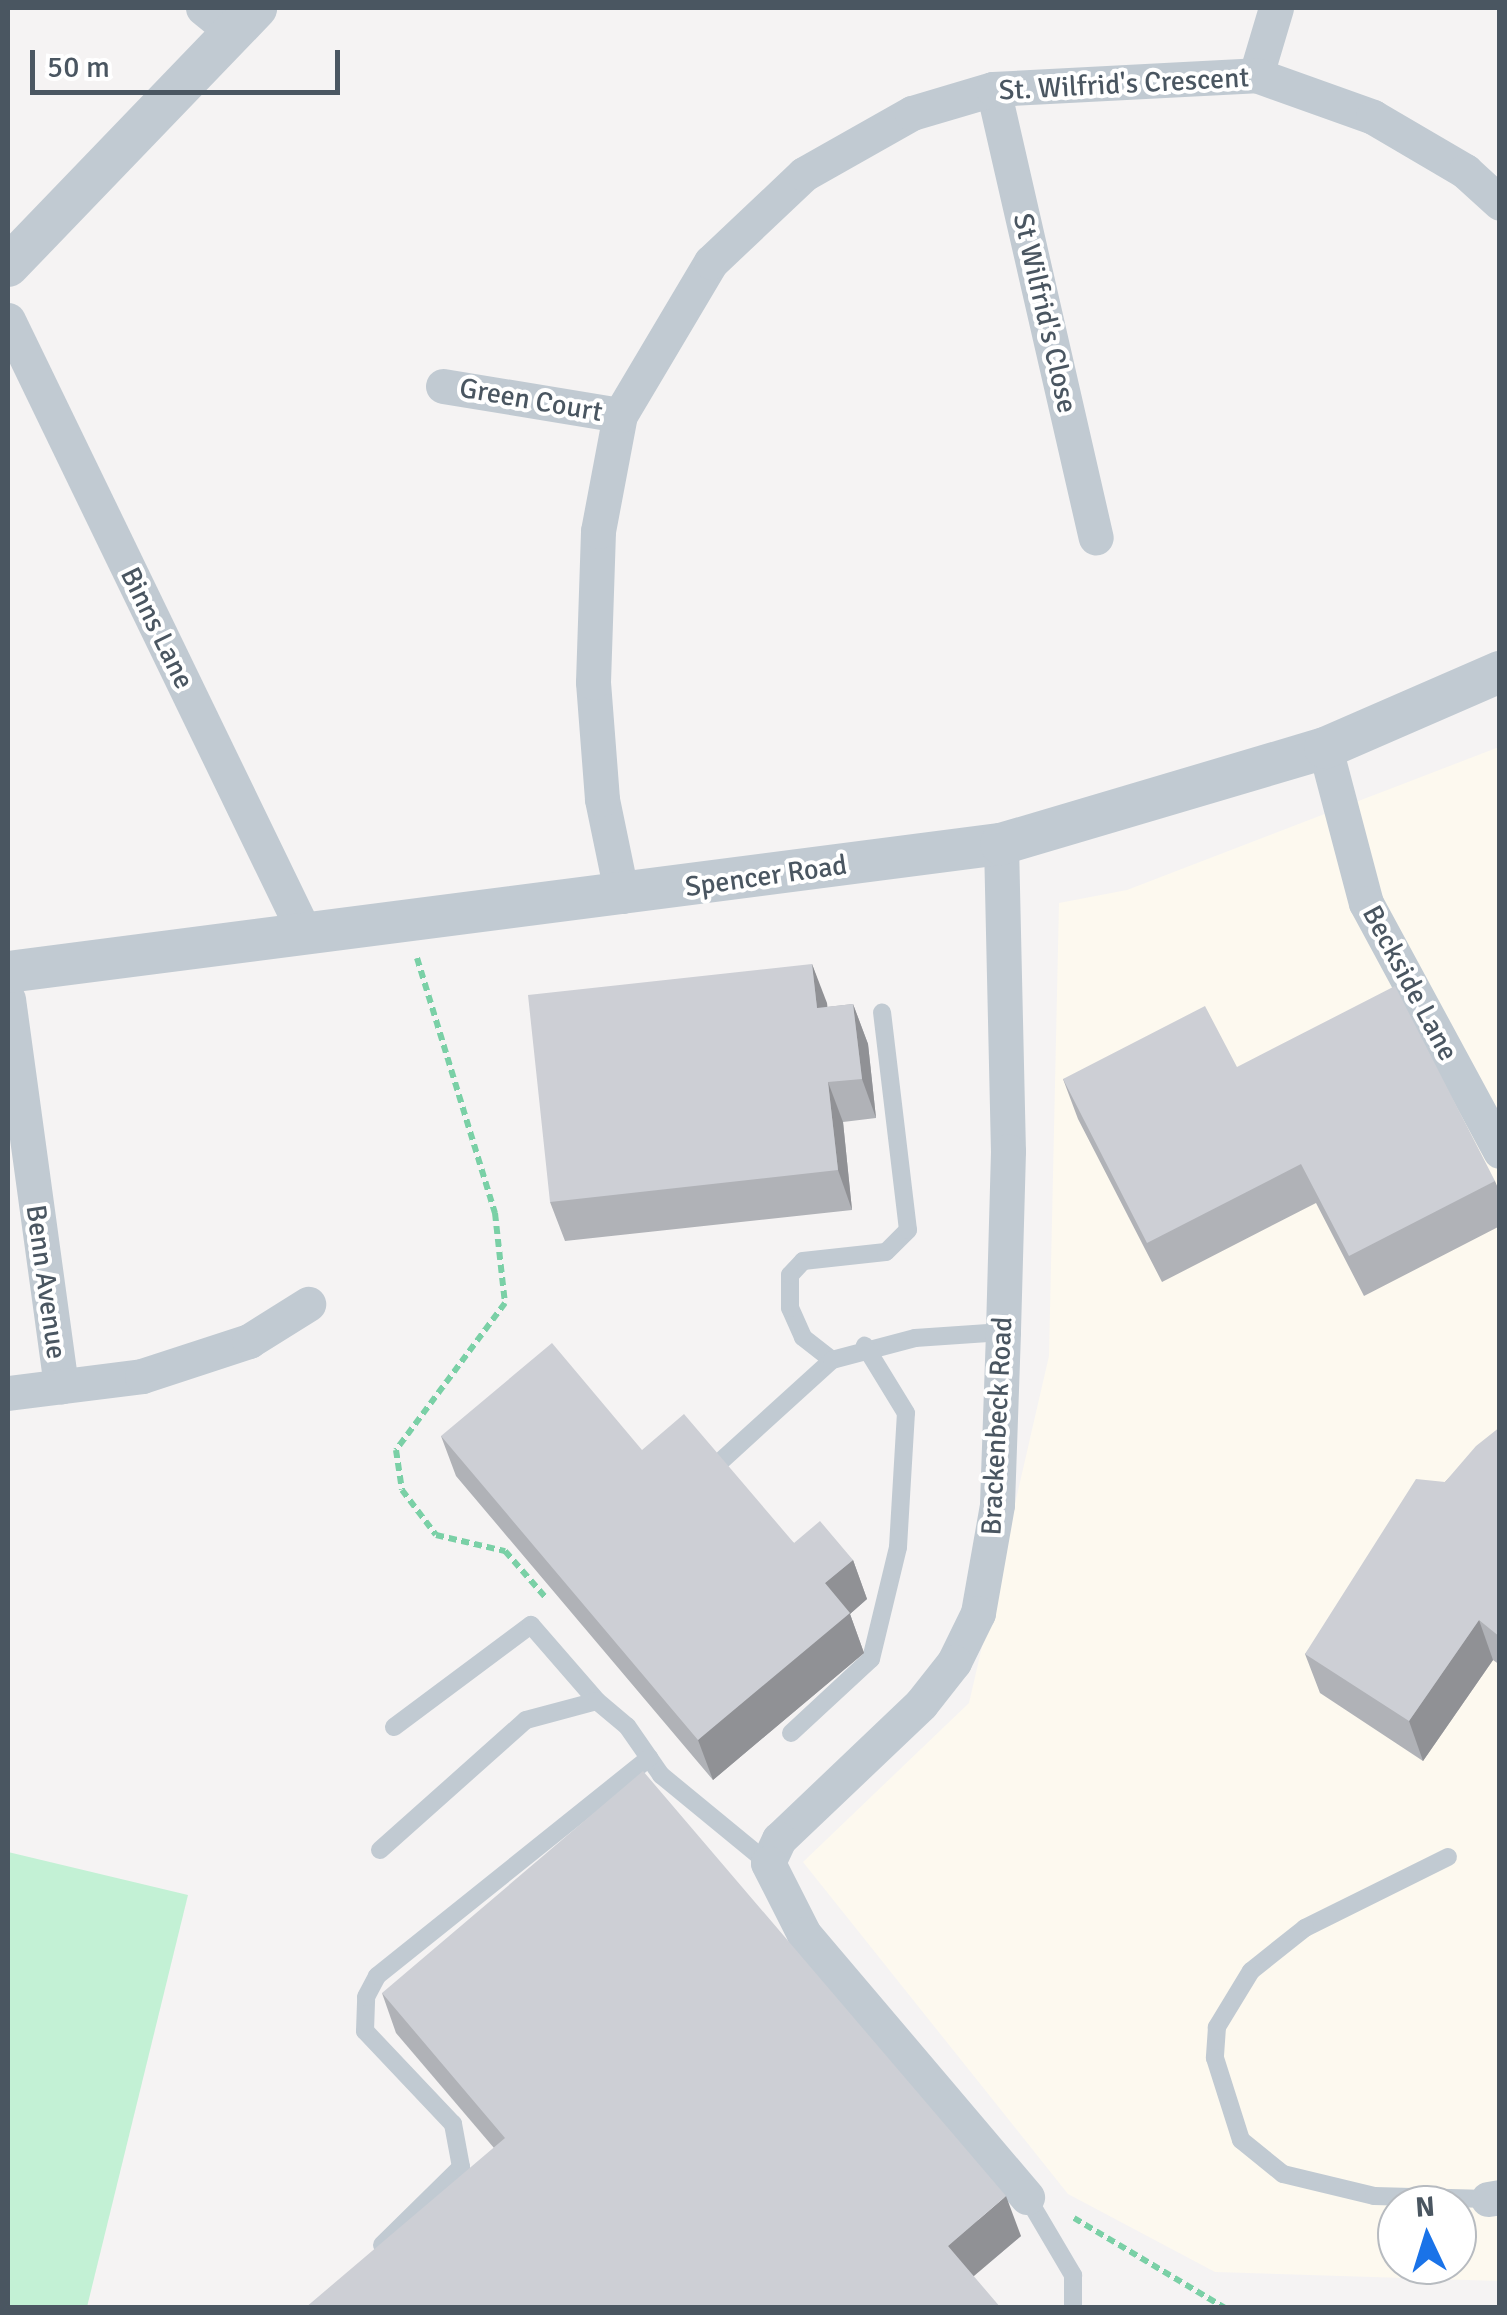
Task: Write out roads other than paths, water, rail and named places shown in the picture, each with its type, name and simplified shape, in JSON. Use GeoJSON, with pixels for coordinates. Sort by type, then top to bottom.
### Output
{"type":"FeatureCollection","features":[{"type":"Feature","properties":{"kind":"street"},"geometry":{"type":"LineString","coordinates":[[1256,74],[1276,8]]}},
{"type":"Feature","properties":{"kind":"street"},"geometry":{"type":"LineString","coordinates":[[8,266],[231,16]]}},
{"type":"Feature","properties":{"kind":"street","name":"St. Wilfrid's Crescent"},"geometry":{"type":"LineString","coordinates":[[622,896],[602,799],[593,682],[598,531],[620,416],[710,262],[804,174],[912,113],[993,90],[1256,74],[1372,117],[1465,171],[1500,202]]}},
{"type":"Feature","properties":{"kind":"street","name":"St Wilfrid's Close"},"geometry":{"type":"LineString","coordinates":[[993,90],[1096,537]]}},
{"type":"Feature","properties":{"kind":"street","name":"Binns Lane"},"geometry":{"type":"LineString","coordinates":[[8,320],[306,936]]}},
{"type":"Feature","properties":{"kind":"street","name":"Green Court"},"geometry":{"type":"LineString","coordinates":[[443,386],[620,416]]}},
{"type":"Feature","properties":{"kind":"street","name":"Spencer Road"},"geometry":{"type":"LineString","coordinates":[[8,972],[622,896],[1001,844],[1325,748],[1500,672]]}},
{"type":"Feature","properties":{"kind":"street","name":"Beckside Lane"},"geometry":{"type":"LineString","coordinates":[[1325,748],[1366,903],[1500,1151]]}},
{"type":"Feature","properties":{"kind":"street","name":"Brackenbeck Road"},"geometry":{"type":"LineString","coordinates":[[768,1862],[779,1839],[921,1704],[954,1662],[978,1613],[997,1505],[1003,1332],[1008,1151],[1001,844]]}},
{"type":"Feature","properties":{"kind":"street","name":"Benn Avenue"},"geometry":{"type":"LineString","coordinates":[[8,1000],[60,1386]]}},
{"type":"Feature","properties":{"kind":"street"},"geometry":{"type":"LineString","coordinates":[[8,1393],[142,1376],[231,1347],[308,1304]]}},
{"type":"Feature","properties":{"kind":"street"},"geometry":{"type":"LineString","coordinates":[[768,1862],[804,1934],[1027,2197]]}},
{"type":"Feature","properties":{"kind":"lane"},"geometry":{"type":"LineString","coordinates":[[832,1360],[803,1337],[790,1308],[790,1274],[804,1261],[886,1252],[908,1230],[882,1013]]}},
{"type":"Feature","properties":{"kind":"lane"},"geometry":{"type":"LineString","coordinates":[[721,1462],[832,1360],[865,1346],[1003,1332]]}},
{"type":"Feature","properties":{"kind":"lane"},"geometry":{"type":"LineString","coordinates":[[791,1733],[871,1659],[898,1548],[906,1412],[865,1346]]}},
{"type":"Feature","properties":{"kind":"lane"},"geometry":{"type":"LineString","coordinates":[[394,1727],[531,1625],[597,1702],[627,1726],[649,1758],[768,1862]]}},
{"type":"Feature","properties":{"kind":"lane"},"geometry":{"type":"LineString","coordinates":[[380,1850],[526,1720],[597,1702]]}},
{"type":"Feature","properties":{"kind":"lane"},"geometry":{"type":"LineString","coordinates":[[381,2246],[461,2167],[453,2124],[365,2030],[366,1997],[376,1976],[649,1758]]}},
{"type":"Feature","properties":{"kind":"lane"},"geometry":{"type":"LineString","coordinates":[[1448,1856],[1305,1928],[1251,1971],[1217,2027],[1215,2058],[1241,2140],[1283,2174],[1412,2200],[1494,2198]]}},
{"type":"Feature","properties":{"kind":"lane"},"geometry":{"type":"LineString","coordinates":[[1027,2197],[1073,2275],[1073,2308]]}}]}
